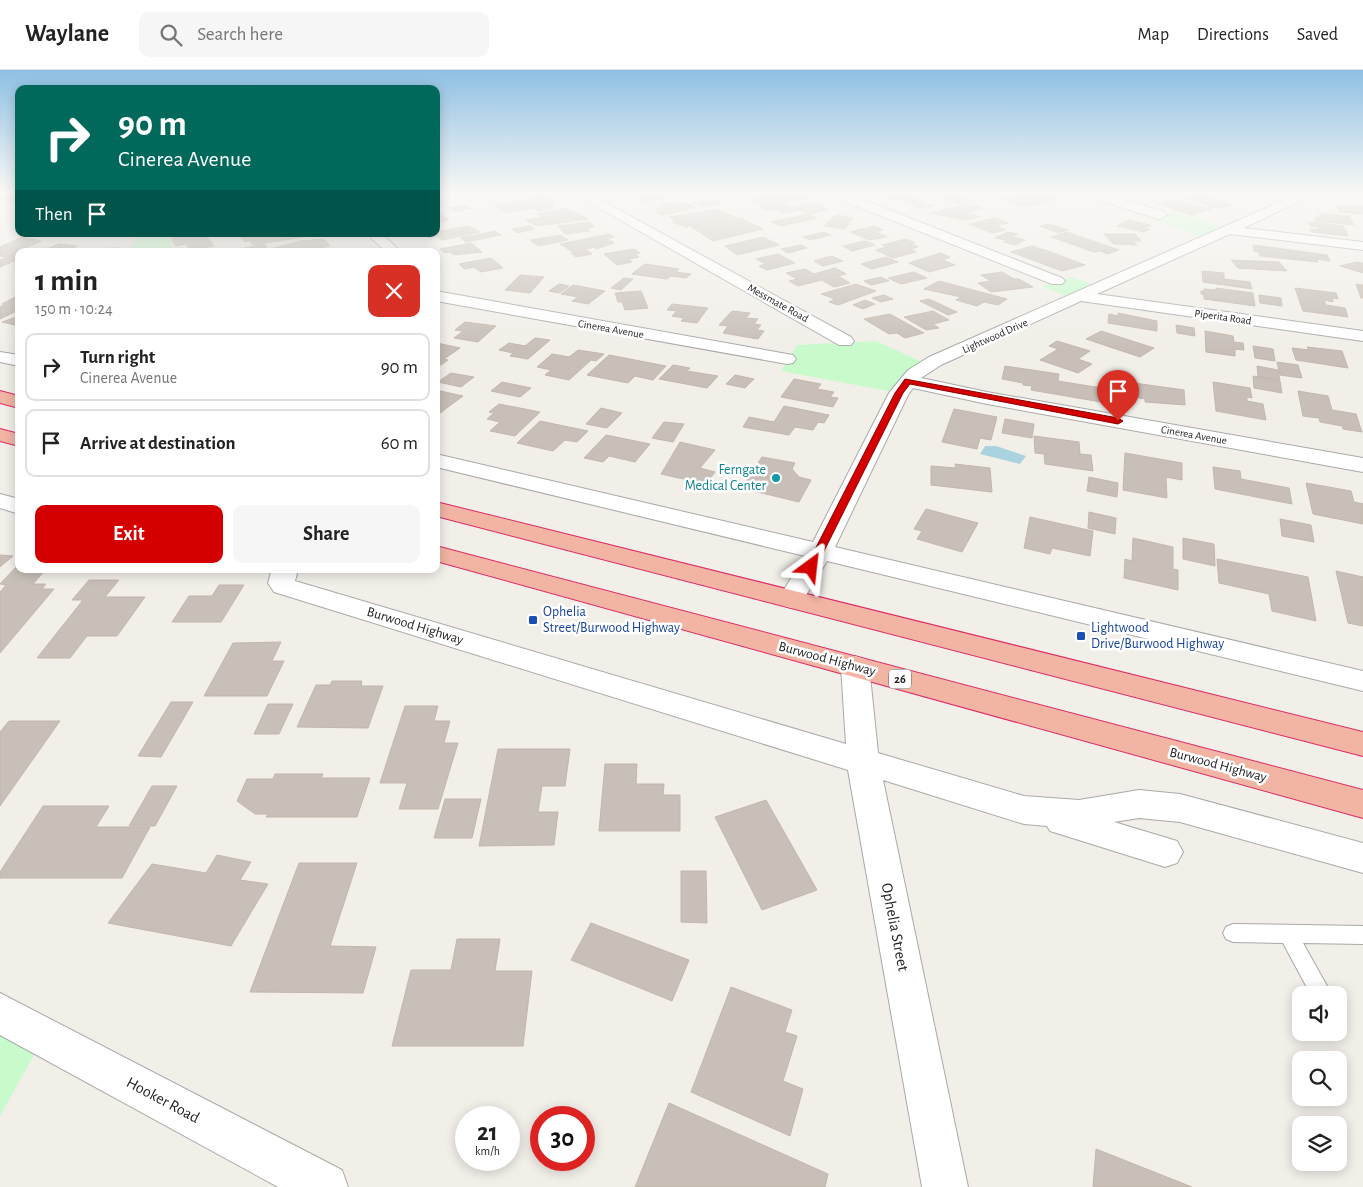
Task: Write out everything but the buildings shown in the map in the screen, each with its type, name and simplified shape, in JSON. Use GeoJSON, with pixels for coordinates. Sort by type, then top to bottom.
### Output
{"type":"FeatureCollection","features":[{"type":"Feature","properties":{"kind":"highway"},"geometry":{"type":"LineString","coordinates":[[0,397],[15,401]]}},
{"type":"Feature","properties":{"kind":"highway"},"geometry":{"type":"LineString","coordinates":[[0,435],[15,439]]}},
{"type":"Feature","properties":{"kind":"highway"},"geometry":{"type":"LineString","coordinates":[[440,510],[1363,744]]}},
{"type":"Feature","properties":{"kind":"highway","name":"Burwood Highway"},"geometry":{"type":"LineString","coordinates":[[440,554],[1363,804]]}},
{"type":"Feature","properties":{"kind":"street","name":"Messmate Road"},"geometry":{"type":"LineString","coordinates":[[673,245],[845,341]]}},
{"type":"Feature","properties":{"kind":"street"},"geometry":{"type":"LineString","coordinates":[[967,245],[1057,281]]}},
{"type":"Feature","properties":{"kind":"street","name":"Lightwood Drive"},"geometry":{"type":"LineString","coordinates":[[791,599],[821,551],[899,393],[908,381],[935,361],[1196,245]]}},
{"type":"Feature","properties":{"kind":"street","name":"Piperita Road"},"geometry":{"type":"LineString","coordinates":[[1083,296],[1363,336]]}},
{"type":"Feature","properties":{"kind":"street","name":"Cinerea Avenue"},"geometry":{"type":"LineString","coordinates":[[440,297],[787,359]]}},
{"type":"Feature","properties":{"kind":"street"},"geometry":{"type":"LineString","coordinates":[[0,357],[15,360]]}},
{"type":"Feature","properties":{"kind":"street","name":"Cinerea Avenue"},"geometry":{"type":"LineString","coordinates":[[908,381],[987,398],[1363,465]]}},
{"type":"Feature","properties":{"kind":"street"},"geometry":{"type":"LineString","coordinates":[[440,461],[1363,681]]}},
{"type":"Feature","properties":{"kind":"street"},"geometry":{"type":"LineString","coordinates":[[0,501],[15,506]]}},
{"type":"Feature","properties":{"kind":"street","name":"Burwood Highway"},"geometry":{"type":"LineString","coordinates":[[284,573],[281,583],[284,586],[1165,852]]}},
{"type":"Feature","properties":{"kind":"street","name":"Ophelia Street"},"geometry":{"type":"LineString","coordinates":[[854,666],[863,760],[945,1187]]}},
{"type":"Feature","properties":{"kind":"street","name":"Burwood Highway"},"geometry":{"type":"LineString","coordinates":[[1024,810],[1079,814],[1139,804],[1180,808],[1363,858]]}},
{"type":"Feature","properties":{"kind":"street","name":"Hooker Road"},"geometry":{"type":"LineString","coordinates":[[0,1013],[325,1187]]}},
{"type":"Feature","properties":{"kind":"lane"},"geometry":{"type":"LineString","coordinates":[[1233,933],[1363,935]]}},
{"type":"Feature","properties":{"kind":"lane"},"geometry":{"type":"LineString","coordinates":[[1288,934],[1317,986]]}},
{"type":"Feature","properties":{"kind":"green space"},"geometry":{"type":"Polygon","coordinates":[[[132,245],[172,245],[173,248],[131,248],[132,245]]]}},
{"type":"Feature","properties":{"kind":"green space"},"geometry":{"type":"Polygon","coordinates":[[[1072,277],[1102,288],[1075,300],[1042,286],[1072,277]]]}},
{"type":"Feature","properties":{"kind":"green space"},"geometry":{"type":"Polygon","coordinates":[[[876,341],[929,365],[899,393],[781,371],[797,345],[876,341]]]}},
{"type":"Feature","properties":{"kind":"green space"},"geometry":{"type":"Polygon","coordinates":[[[0,1013],[44,1037],[0,1116],[0,1013]]]}},
{"type":"Feature","properties":{"kind":"water"},"geometry":{"type":"Polygon","coordinates":[[[985,446],[996,446],[1026,456],[1020,464],[980,454],[985,446]]]}},
{"type":"Feature","properties":{"kind":"place","name":"Ferngate Medical Center"},"geometry":{"type":"Point","coordinates":[776,478]}},
{"type":"Feature","properties":{"kind":"place","name":"Ophelia Street/Burwood Highway"},"geometry":{"type":"Point","coordinates":[533,620]}},
{"type":"Feature","properties":{"kind":"place","name":"Lightwood Drive/Burwood Highway"},"geometry":{"type":"Point","coordinates":[1081,636]}},
{"type":"Feature","properties":{"kind":"route"},"geometry":{"type":"LineString","coordinates":[[811,567],[821,551],[899,393],[908,381],[987,398],[1118,421]]}}]}
